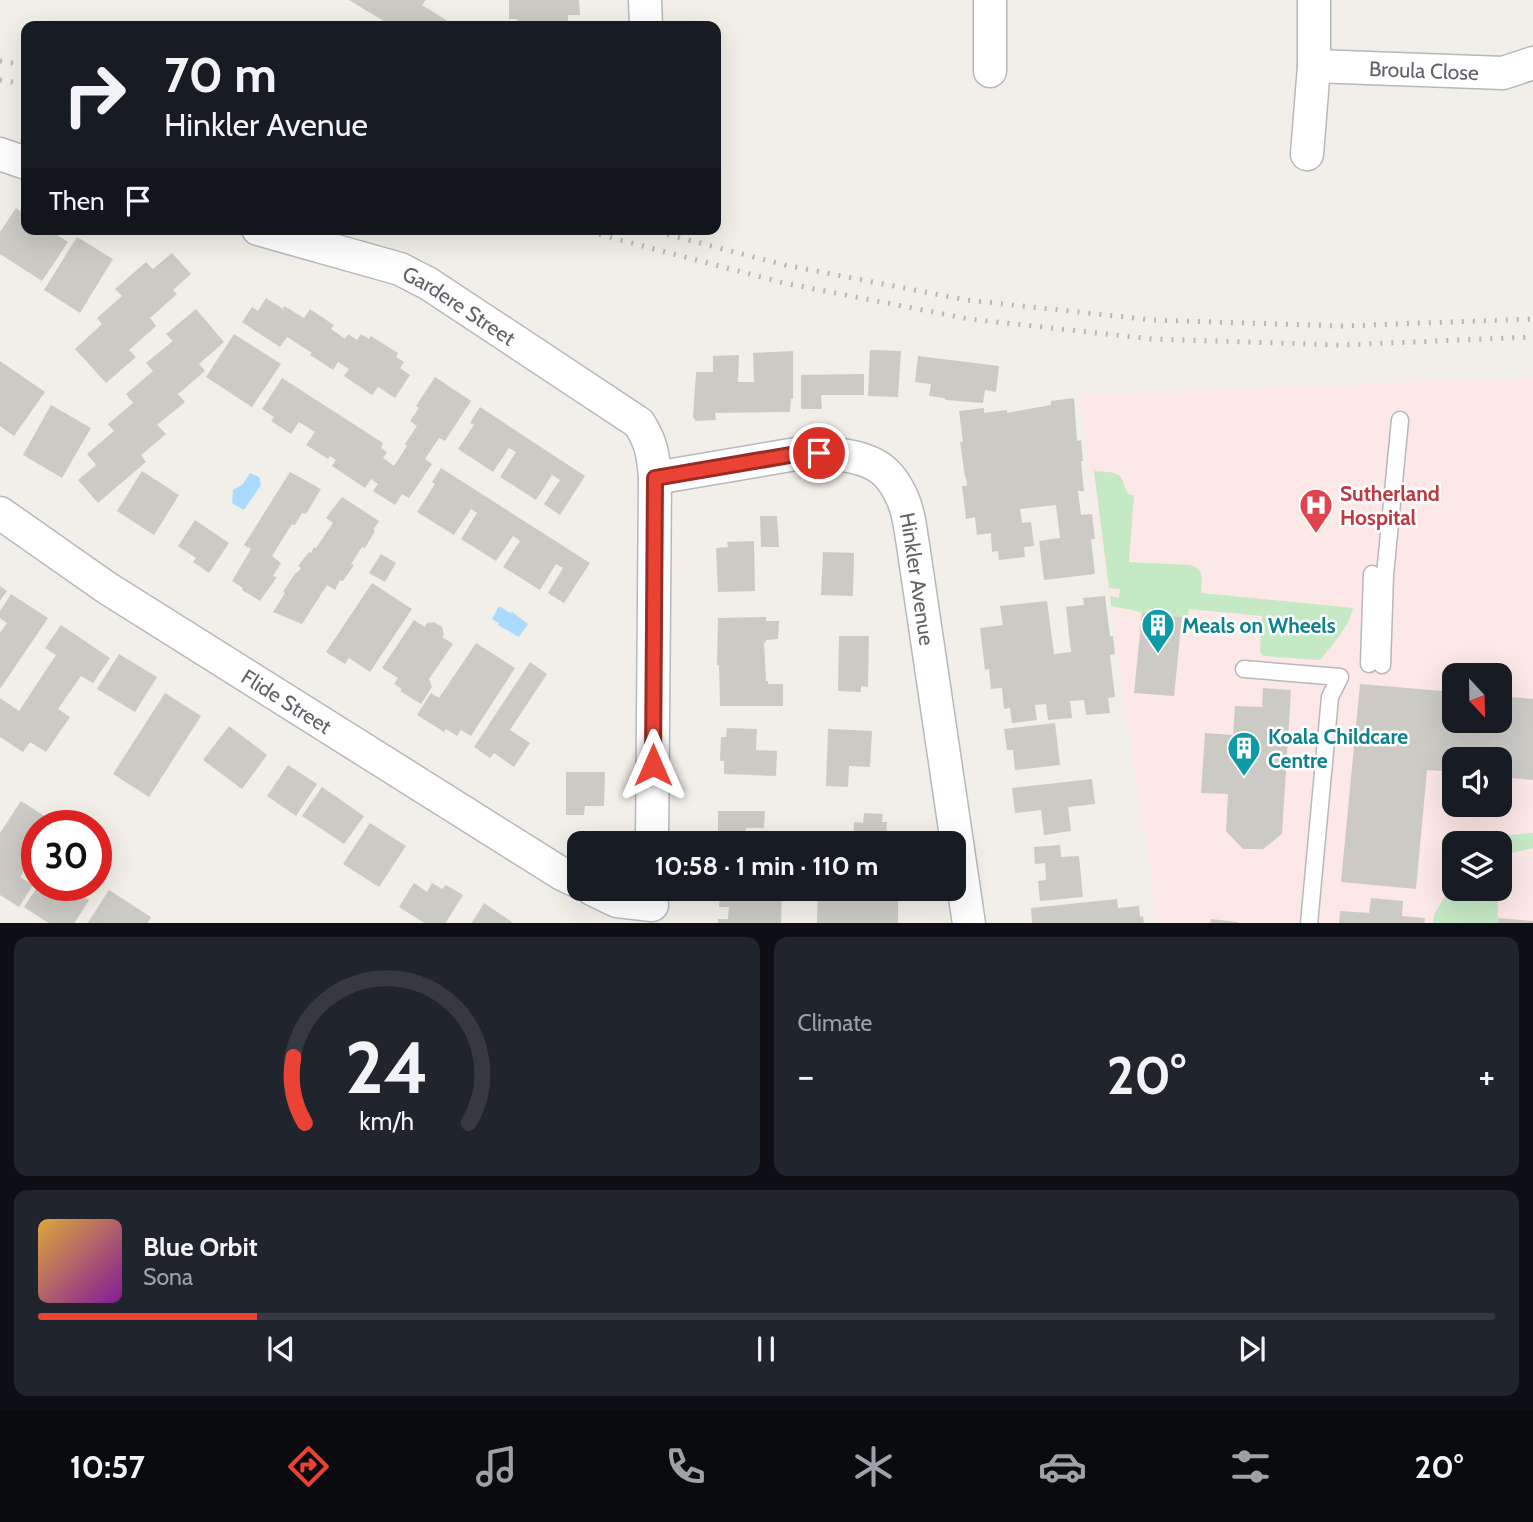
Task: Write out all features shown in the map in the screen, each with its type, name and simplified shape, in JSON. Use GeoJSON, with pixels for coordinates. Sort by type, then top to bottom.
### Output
{"type":"FeatureCollection","features":[{"type":"Feature","properties":{"kind":"street"},"geometry":{"type":"LineString","coordinates":[[645,0],[646,21]]}},
{"type":"Feature","properties":{"kind":"street"},"geometry":{"type":"LineString","coordinates":[[990,0],[990,71]]}},
{"type":"Feature","properties":{"kind":"street"},"geometry":{"type":"LineString","coordinates":[[1307,154],[1314,66],[1314,0]]}},
{"type":"Feature","properties":{"kind":"street","name":"Broula Close"},"geometry":{"type":"LineString","coordinates":[[1314,66],[1503,73],[1533,63]]}},
{"type":"Feature","properties":{"kind":"street"},"geometry":{"type":"LineString","coordinates":[[0,155],[21,161]]}},
{"type":"Feature","properties":{"kind":"street","name":"Gardere Street"},"geometry":{"type":"LineString","coordinates":[[279,235],[400,269],[429,284],[639,423],[649,438],[655,478]]}},
{"type":"Feature","properties":{"kind":"street","name":"Hinkler Avenue"},"geometry":{"type":"LineString","coordinates":[[655,478],[796,454],[819,453],[844,455],[866,462],[886,472],[898,489],[907,510],[913,545],[969,923]]}},
{"type":"Feature","properties":{"kind":"street"},"geometry":{"type":"LineString","coordinates":[[652,831],[655,478]]}},
{"type":"Feature","properties":{"kind":"street","name":"Flide Street"},"geometry":{"type":"LineString","coordinates":[[0,513],[107,588],[567,876]]}},
{"type":"Feature","properties":{"kind":"street"},"geometry":{"type":"LineString","coordinates":[[617,901],[652,906]]}},
{"type":"Feature","properties":{"kind":"lane"},"geometry":{"type":"LineString","coordinates":[[1375,664],[1378,574],[1400,420]]}},
{"type":"Feature","properties":{"kind":"lane"},"geometry":{"type":"LineString","coordinates":[[1244,669],[1340,677],[1330,697],[1309,923]]}},
{"type":"Feature","properties":{"kind":"shaded area","name":"Sutherland Hospital"},"geometry":{"type":"Polygon","coordinates":[[[1533,378],[1533,923],[1158,923],[1079,395],[1533,378]]]}},
{"type":"Feature","properties":{"kind":"green space"},"geometry":{"type":"Polygon","coordinates":[[[1094,471],[1118,474],[1128,494],[1134,495],[1129,562],[1195,567],[1202,576],[1201,593],[1353,608],[1344,629],[1320,660],[1264,656],[1260,652],[1262,616],[1189,609],[1188,615],[1182,617],[1142,613],[1111,606],[1110,596],[1119,598],[1120,589],[1109,588],[1094,471]]]}},
{"type":"Feature","properties":{"kind":"green space"},"geometry":{"type":"Polygon","coordinates":[[[1533,833],[1533,848],[1512,853],[1512,835],[1533,833]]]}},
{"type":"Feature","properties":{"kind":"green space"},"geometry":{"type":"Polygon","coordinates":[[[1442,901],[1498,901],[1498,923],[1433,923],[1434,915],[1442,901]]]}},
{"type":"Feature","properties":{"kind":"water"},"geometry":{"type":"Polygon","coordinates":[[[250,473],[259,477],[261,485],[244,510],[232,503],[233,490],[243,484],[250,473]]]}},
{"type":"Feature","properties":{"kind":"water"},"geometry":{"type":"Polygon","coordinates":[[[499,606],[528,624],[519,637],[492,619],[499,606]]]}},
{"type":"Feature","properties":{"kind":"building"},"geometry":{"type":"Polygon","coordinates":[[[349,0],[426,0],[422,5],[448,21],[384,21],[349,0]]]}},
{"type":"Feature","properties":{"kind":"building"},"geometry":{"type":"Polygon","coordinates":[[[509,0],[579,0],[580,15],[568,15],[568,21],[509,19],[509,0]]]}},
{"type":"Feature","properties":{"kind":"building"},"geometry":{"type":"Polygon","coordinates":[[[16,208],[21,212],[21,235],[57,235],[68,242],[42,281],[0,254],[0,232],[16,208]]]}},
{"type":"Feature","properties":{"kind":"building"},"geometry":{"type":"Polygon","coordinates":[[[77,237],[113,259],[80,313],[44,290],[77,237]]]}},
{"type":"Feature","properties":{"kind":"building"},"geometry":{"type":"Polygon","coordinates":[[[172,253],[191,274],[173,290],[177,294],[150,318],[156,326],[129,350],[136,357],[106,383],[75,349],[102,324],[97,318],[122,296],[115,289],[146,262],[153,269],[172,253]]]}},
{"type":"Feature","properties":{"kind":"building"},"geometry":{"type":"Polygon","coordinates":[[[266,298],[304,318],[310,309],[334,325],[331,329],[345,339],[348,334],[357,340],[361,334],[369,339],[371,336],[398,353],[396,357],[404,362],[400,368],[410,375],[395,398],[378,387],[372,395],[344,376],[349,369],[338,362],[333,370],[287,337],[280,347],[242,322],[252,307],[258,311],[266,298]]]}},
{"type":"Feature","properties":{"kind":"building"},"geometry":{"type":"Polygon","coordinates":[[[196,309],[224,342],[199,364],[205,371],[178,394],[185,402],[157,425],[166,434],[141,455],[146,462],[98,503],[78,480],[96,465],[87,454],[114,431],[108,424],[133,403],[126,394],[153,371],[146,363],[173,341],[166,334],[196,309]]]}},
{"type":"Feature","properties":{"kind":"building"},"geometry":{"type":"Polygon","coordinates":[[[234,334],[281,364],[252,407],[206,377],[234,334]]]}},
{"type":"Feature","properties":{"kind":"building"},"geometry":{"type":"Polygon","coordinates":[[[870,350],[901,351],[898,397],[868,396],[870,350]]]}},
{"type":"Feature","properties":{"kind":"building"},"geometry":{"type":"Polygon","coordinates":[[[793,351],[793,399],[790,412],[715,413],[716,420],[696,421],[693,417],[696,372],[713,372],[713,356],[739,355],[738,382],[754,382],[753,353],[793,351]]]}},
{"type":"Feature","properties":{"kind":"building"},"geometry":{"type":"Polygon","coordinates":[[[918,356],[999,366],[996,392],[985,390],[983,403],[929,396],[931,384],[915,382],[918,356]]]}},
{"type":"Feature","properties":{"kind":"building"},"geometry":{"type":"Polygon","coordinates":[[[0,361],[45,392],[14,436],[0,426],[0,361]]]}},
{"type":"Feature","properties":{"kind":"building"},"geometry":{"type":"Polygon","coordinates":[[[864,374],[864,395],[821,395],[822,409],[801,409],[801,375],[864,374]]]}},
{"type":"Feature","properties":{"kind":"building"},"geometry":{"type":"Polygon","coordinates":[[[435,377],[471,401],[445,441],[439,438],[425,459],[432,464],[409,498],[402,494],[395,505],[373,491],[378,484],[371,479],[365,488],[332,466],[336,460],[330,456],[328,459],[306,445],[315,432],[299,422],[291,434],[271,421],[274,417],[262,409],[282,378],[383,443],[381,448],[387,452],[383,458],[394,466],[417,426],[410,421],[419,408],[416,406],[435,377]]]}},
{"type":"Feature","properties":{"kind":"building"},"geometry":{"type":"Polygon","coordinates":[[[1074,398],[1077,441],[1081,440],[1083,461],[1084,491],[1078,491],[1081,515],[1092,514],[1095,539],[1091,539],[1095,574],[1044,580],[1039,541],[1060,538],[1056,505],[1020,509],[1022,523],[1031,522],[1034,546],[1024,547],[1025,557],[999,560],[998,551],[992,552],[991,533],[977,535],[975,517],[966,519],[962,486],[967,486],[960,442],[963,442],[959,411],[984,408],[984,413],[1007,410],[1007,413],[1074,398]]]}},
{"type":"Feature","properties":{"kind":"building"},"geometry":{"type":"Polygon","coordinates":[[[51,405],[91,428],[62,478],[23,455],[51,405]]]}},
{"type":"Feature","properties":{"kind":"building"},"geometry":{"type":"Polygon","coordinates":[[[480,407],[585,476],[560,515],[544,504],[560,480],[552,475],[536,500],[500,477],[516,452],[509,448],[493,472],[458,449],[474,425],[470,423],[480,407]]]}},
{"type":"Feature","properties":{"kind":"building"},"geometry":{"type":"Polygon","coordinates":[[[441,468],[590,563],[564,603],[548,593],[563,568],[556,564],[540,590],[503,567],[520,541],[513,536],[496,561],[461,539],[477,513],[471,509],[454,535],[417,512],[435,484],[432,482],[441,468]]]}},
{"type":"Feature","properties":{"kind":"building"},"geometry":{"type":"Polygon","coordinates":[[[142,471],[179,495],[154,535],[117,511],[142,471]]]}},
{"type":"Feature","properties":{"kind":"building"},"geometry":{"type":"Polygon","coordinates":[[[290,472],[321,489],[306,514],[302,513],[295,525],[292,524],[272,556],[281,563],[273,576],[277,577],[260,601],[232,581],[251,549],[244,545],[290,472]]]}},
{"type":"Feature","properties":{"kind":"building"},"geometry":{"type":"Polygon","coordinates":[[[342,497],[379,521],[365,548],[362,547],[351,564],[354,565],[335,590],[327,585],[302,624],[273,612],[285,593],[283,592],[301,568],[298,566],[314,547],[316,548],[333,523],[326,518],[342,497]]]}},
{"type":"Feature","properties":{"kind":"building"},"geometry":{"type":"Polygon","coordinates":[[[760,516],[777,516],[779,547],[761,547],[760,516]]]}},
{"type":"Feature","properties":{"kind":"building"},"geometry":{"type":"Polygon","coordinates":[[[195,520],[229,543],[209,573],[193,562],[196,558],[178,546],[195,520]]]}},
{"type":"Feature","properties":{"kind":"building"},"geometry":{"type":"Polygon","coordinates":[[[754,541],[755,591],[718,592],[716,548],[728,547],[727,542],[754,541]]]}},
{"type":"Feature","properties":{"kind":"building"},"geometry":{"type":"Polygon","coordinates":[[[823,552],[854,553],[853,596],[821,595],[823,552]]]}},
{"type":"Feature","properties":{"kind":"building"},"geometry":{"type":"Polygon","coordinates":[[[381,554],[396,563],[385,582],[369,573],[381,554]]]}},
{"type":"Feature","properties":{"kind":"building"},"geometry":{"type":"Polygon","coordinates":[[[372,583],[412,609],[370,672],[349,658],[345,664],[326,652],[372,583]]]}},
{"type":"Feature","properties":{"kind":"building"},"geometry":{"type":"Polygon","coordinates":[[[0,586],[7,591],[0,601],[0,586]]]}},
{"type":"Feature","properties":{"kind":"building"},"geometry":{"type":"Polygon","coordinates":[[[11,594],[48,618],[0,689],[0,633],[7,623],[0,618],[0,611],[11,594]]]}},
{"type":"Feature","properties":{"kind":"building"},"geometry":{"type":"Polygon","coordinates":[[[1105,596],[1115,654],[1110,655],[1115,697],[1108,698],[1110,713],[1086,715],[1084,700],[1070,701],[1072,718],[1048,720],[1046,704],[1035,705],[1037,720],[1012,723],[1010,708],[1004,709],[1002,688],[991,689],[989,669],[985,670],[980,628],[1003,625],[1000,606],[1047,601],[1054,654],[1071,652],[1066,607],[1084,605],[1083,598],[1105,596]]]}},
{"type":"Feature","properties":{"kind":"building","name":"Meals on Wheels"},"geometry":{"type":"Polygon","coordinates":[[[1142,613],[1182,617],[1174,696],[1134,693],[1142,613]]]}},
{"type":"Feature","properties":{"kind":"building"},"geometry":{"type":"Polygon","coordinates":[[[766,617],[766,621],[779,621],[778,639],[764,642],[766,681],[768,684],[783,684],[783,706],[720,706],[718,618],[766,617]]]}},
{"type":"Feature","properties":{"kind":"building"},"geometry":{"type":"Polygon","coordinates":[[[414,620],[425,627],[427,623],[434,622],[442,627],[442,637],[453,644],[429,679],[432,687],[421,704],[400,691],[402,689],[394,684],[398,678],[382,668],[414,620]]]}},
{"type":"Feature","properties":{"kind":"building"},"geometry":{"type":"Polygon","coordinates":[[[61,625],[110,658],[93,683],[81,676],[58,709],[70,717],[46,752],[30,742],[23,752],[0,737],[0,698],[19,711],[56,655],[45,648],[61,625]]]}},
{"type":"Feature","properties":{"kind":"building"},"geometry":{"type":"Polygon","coordinates":[[[839,636],[869,636],[868,687],[861,686],[861,692],[838,691],[839,636]]]}},
{"type":"Feature","properties":{"kind":"building"},"geometry":{"type":"Polygon","coordinates":[[[476,643],[515,668],[471,736],[461,730],[457,736],[446,729],[444,732],[417,715],[431,693],[439,698],[476,643]]]}},
{"type":"Feature","properties":{"kind":"building"},"geometry":{"type":"Polygon","coordinates":[[[119,654],[157,677],[135,712],[97,689],[119,654]]]}},
{"type":"Feature","properties":{"kind":"building"},"geometry":{"type":"Polygon","coordinates":[[[530,662],[547,674],[510,730],[530,743],[514,767],[494,753],[490,758],[474,747],[530,662]]]}},
{"type":"Feature","properties":{"kind":"building"},"geometry":{"type":"Polygon","coordinates":[[[1360,684],[1442,691],[1442,733],[1512,733],[1512,697],[1533,699],[1533,780],[1512,778],[1512,747],[1442,747],[1442,771],[1427,770],[1416,889],[1341,882],[1360,684]]]}},
{"type":"Feature","properties":{"kind":"building","name":"Koala Childcare Centre"},"geometry":{"type":"Polygon","coordinates":[[[1263,688],[1291,690],[1282,834],[1263,849],[1243,849],[1226,831],[1228,794],[1201,793],[1205,733],[1233,735],[1235,706],[1262,707],[1263,688]]]}},
{"type":"Feature","properties":{"kind":"building"},"geometry":{"type":"Polygon","coordinates":[[[165,693],[201,716],[149,797],[113,774],[165,693]]]}},
{"type":"Feature","properties":{"kind":"building"},"geometry":{"type":"Polygon","coordinates":[[[1055,723],[1060,765],[1015,770],[1013,750],[1007,750],[1004,729],[1055,723]]]}},
{"type":"Feature","properties":{"kind":"building"},"geometry":{"type":"Polygon","coordinates":[[[229,726],[267,755],[242,789],[203,760],[229,726]]]}},
{"type":"Feature","properties":{"kind":"building"},"geometry":{"type":"Polygon","coordinates":[[[727,728],[757,729],[756,750],[777,751],[776,776],[724,774],[724,761],[720,761],[721,737],[726,737],[727,728]]]}},
{"type":"Feature","properties":{"kind":"building"},"geometry":{"type":"Polygon","coordinates":[[[828,729],[872,731],[870,767],[849,766],[848,787],[826,786],[828,729]]]}},
{"type":"Feature","properties":{"kind":"building"},"geometry":{"type":"Polygon","coordinates":[[[288,765],[317,784],[296,816],[267,796],[288,765]]]}},
{"type":"Feature","properties":{"kind":"building"},"geometry":{"type":"Polygon","coordinates":[[[566,772],[605,772],[604,806],[585,806],[584,815],[566,815],[566,772]]]}},
{"type":"Feature","properties":{"kind":"building"},"geometry":{"type":"Polygon","coordinates":[[[1092,779],[1095,804],[1068,807],[1071,831],[1044,835],[1041,810],[1015,813],[1012,788],[1092,779]]]}},
{"type":"Feature","properties":{"kind":"building"},"geometry":{"type":"Polygon","coordinates":[[[322,787],[364,816],[344,844],[302,816],[322,787]]]}},
{"type":"Feature","properties":{"kind":"building"},"geometry":{"type":"Polygon","coordinates":[[[21,801],[35,810],[21,810],[20,877],[23,901],[19,907],[0,895],[0,833],[21,801]]]}},
{"type":"Feature","properties":{"kind":"building"},"geometry":{"type":"Polygon","coordinates":[[[718,811],[765,811],[764,828],[718,831],[718,811]]]}},
{"type":"Feature","properties":{"kind":"building"},"geometry":{"type":"Polygon","coordinates":[[[864,813],[883,814],[882,822],[887,822],[887,831],[854,831],[854,822],[863,823],[864,813]]]}},
{"type":"Feature","properties":{"kind":"building"},"geometry":{"type":"Polygon","coordinates":[[[370,823],[406,846],[379,887],[343,864],[370,823]]]}},
{"type":"Feature","properties":{"kind":"building"},"geometry":{"type":"Polygon","coordinates":[[[1060,845],[1061,857],[1079,856],[1083,897],[1040,901],[1038,881],[1046,880],[1045,863],[1035,864],[1034,847],[1060,845]]]}},
{"type":"Feature","properties":{"kind":"building"},"geometry":{"type":"Polygon","coordinates":[[[414,883],[427,892],[432,883],[442,889],[446,885],[463,895],[446,923],[424,923],[399,907],[414,883]]]}},
{"type":"Feature","properties":{"kind":"building"},"geometry":{"type":"Polygon","coordinates":[[[112,892],[151,917],[148,923],[88,923],[102,901],[112,901],[112,892]]]}},
{"type":"Feature","properties":{"kind":"building"},"geometry":{"type":"Polygon","coordinates":[[[1371,898],[1403,901],[1402,916],[1425,918],[1424,923],[1339,923],[1340,911],[1369,913],[1371,898]]]}},
{"type":"Feature","properties":{"kind":"building"},"geometry":{"type":"Polygon","coordinates":[[[1117,899],[1118,908],[1139,906],[1144,923],[1032,923],[1031,908],[1117,899]]]}},
{"type":"Feature","properties":{"kind":"building"},"geometry":{"type":"Polygon","coordinates":[[[28,901],[88,901],[75,923],[48,923],[24,907],[28,901]]]}},
{"type":"Feature","properties":{"kind":"building"},"geometry":{"type":"Polygon","coordinates":[[[720,901],[782,901],[781,923],[718,923],[718,919],[728,919],[729,907],[719,907],[720,901]]]}},
{"type":"Feature","properties":{"kind":"building"},"geometry":{"type":"Polygon","coordinates":[[[818,901],[898,901],[898,923],[817,923],[818,901]]]}},
{"type":"Feature","properties":{"kind":"building"},"geometry":{"type":"Polygon","coordinates":[[[484,903],[512,922],[512,923],[472,923],[484,903]]]}},
{"type":"Feature","properties":{"kind":"building"},"geometry":{"type":"Polygon","coordinates":[[[1498,918],[1533,921],[1533,923],[1498,923],[1498,918]]]}},
{"type":"Feature","properties":{"kind":"building"},"geometry":{"type":"Polygon","coordinates":[[[1211,919],[1238,922],[1238,923],[1210,923],[1211,919]]]}},
{"type":"Feature","properties":{"kind":"railway"},"geometry":{"type":"LineString","coordinates":[[0,61],[21,64]]}},
{"type":"Feature","properties":{"kind":"railway"},"geometry":{"type":"LineString","coordinates":[[0,80],[21,83]]}},
{"type":"Feature","properties":{"kind":"railway"},"geometry":{"type":"LineString","coordinates":[[601,235],[784,283],[969,319],[1152,339],[1340,345],[1533,337]]}},
{"type":"Feature","properties":{"kind":"railway"},"geometry":{"type":"LineString","coordinates":[[669,235],[785,265],[966,300],[1153,320],[1341,326],[1533,319]]}},
{"type":"Feature","properties":{"kind":"place","name":"Sutherland Hospital"},"geometry":{"type":"Point","coordinates":[1316,535]}},
{"type":"Feature","properties":{"kind":"place","name":"Meals on Wheels"},"geometry":{"type":"Point","coordinates":[1158,655]}},
{"type":"Feature","properties":{"kind":"place","name":"Koala Childcare Centre"},"geometry":{"type":"Point","coordinates":[1244,778]}},
{"type":"Feature","properties":{"kind":"route"},"geometry":{"type":"LineString","coordinates":[[653,765],[655,478],[796,454],[819,453]]}}]}
